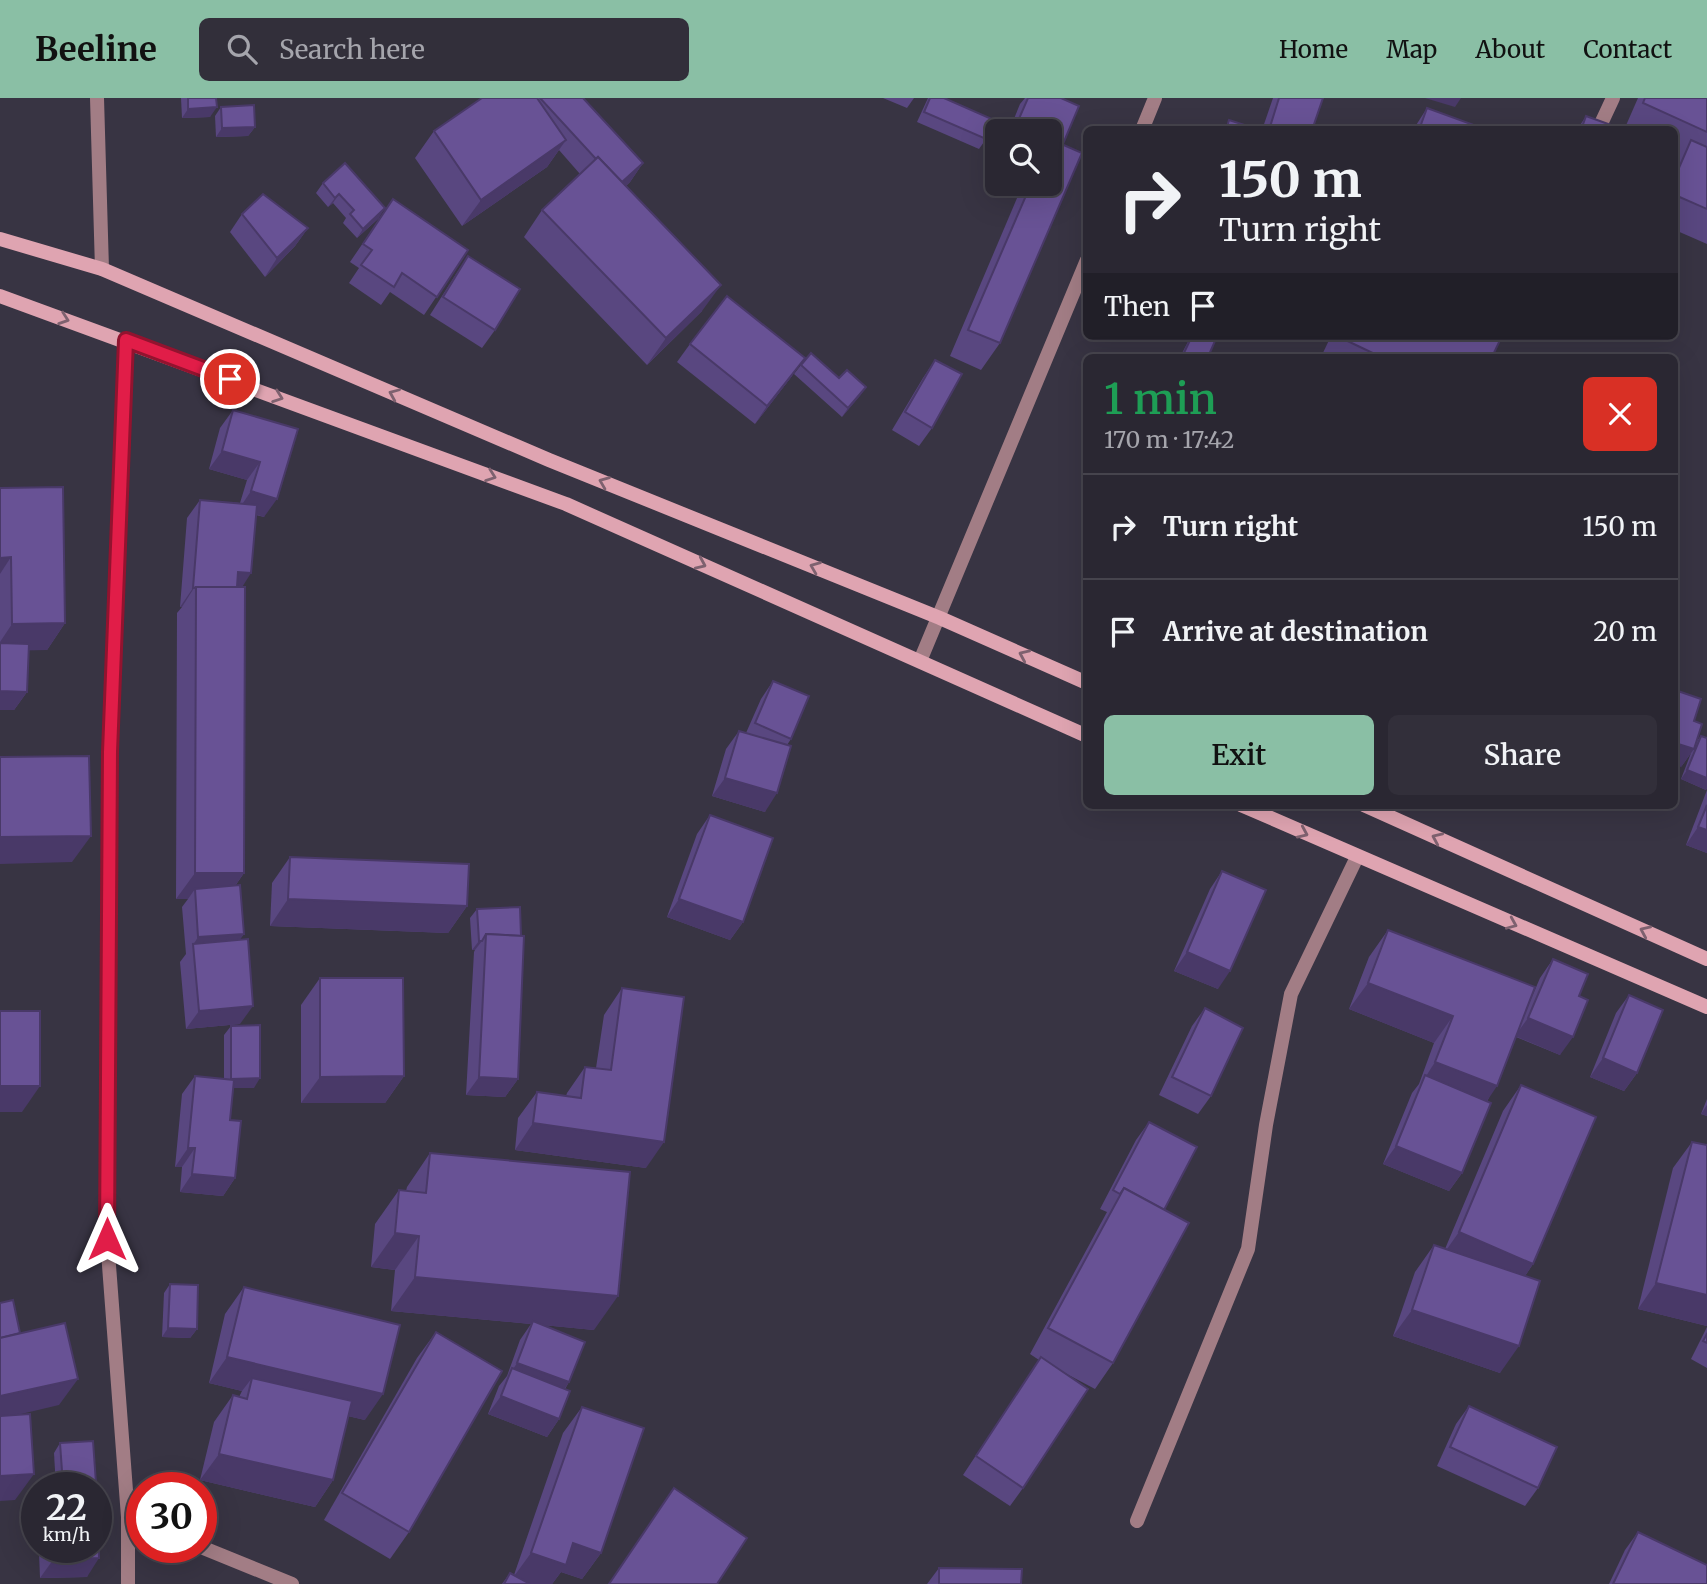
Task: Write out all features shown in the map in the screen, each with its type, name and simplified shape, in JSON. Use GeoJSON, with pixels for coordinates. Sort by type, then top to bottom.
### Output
{"type":"FeatureCollection","features":[{"type":"Feature","properties":{"kind":"main road"},"geometry":{"type":"LineString","coordinates":[[0,239],[102,269],[549,460],[940,618],[1083,681]]}},
{"type":"Feature","properties":{"kind":"main road"},"geometry":{"type":"LineString","coordinates":[[0,296],[126,340],[566,504],[1083,734]]}},
{"type":"Feature","properties":{"kind":"main road"},"geometry":{"type":"LineString","coordinates":[[1250,809],[1707,1007]]}},
{"type":"Feature","properties":{"kind":"main road"},"geometry":{"type":"LineString","coordinates":[[1373,809],[1707,959]]}},
{"type":"Feature","properties":{"kind":"street"},"geometry":{"type":"LineString","coordinates":[[100,98],[102,269]]}},
{"type":"Feature","properties":{"kind":"street"},"geometry":{"type":"LineString","coordinates":[[1144,126],[1155,98]]}},
{"type":"Feature","properties":{"kind":"street"},"geometry":{"type":"LineString","coordinates":[[1601,126],[1613,98]]}},
{"type":"Feature","properties":{"kind":"street"},"geometry":{"type":"LineString","coordinates":[[920,661],[1083,269]]}},
{"type":"Feature","properties":{"kind":"street"},"geometry":{"type":"LineString","coordinates":[[126,340],[110,752],[107,1239],[130,1472]]}},
{"type":"Feature","properties":{"kind":"street"},"geometry":{"type":"LineString","coordinates":[[1138,1521],[1248,1249],[1266,1125],[1291,994],[1357,857]]}},
{"type":"Feature","properties":{"kind":"street"},"geometry":{"type":"LineString","coordinates":[[217,1554],[292,1584]]}},
{"type":"Feature","properties":{"kind":"street"},"geometry":{"type":"LineString","coordinates":[[128,1584],[130,1563]]}},
{"type":"Feature","properties":{"kind":"building"},"geometry":{"type":"Polygon","coordinates":[[[188,98],[216,98],[217,107],[188,109],[188,98]]]}},
{"type":"Feature","properties":{"kind":"building"},"geometry":{"type":"Polygon","coordinates":[[[482,98],[537,98],[566,140],[481,200],[434,131],[482,98]]]}},
{"type":"Feature","properties":{"kind":"building"},"geometry":{"type":"Polygon","coordinates":[[[540,98],[583,98],[643,163],[622,182],[598,157],[596,159],[540,98]]]}},
{"type":"Feature","properties":{"kind":"building"},"geometry":{"type":"Polygon","coordinates":[[[930,98],[944,98],[992,119],[985,119],[985,139],[924,112],[930,98]]]}},
{"type":"Feature","properties":{"kind":"building"},"geometry":{"type":"Polygon","coordinates":[[[1028,98],[1061,98],[1079,106],[1063,144],[1062,119],[1019,119],[1028,98]]]}},
{"type":"Feature","properties":{"kind":"building"},"geometry":{"type":"Polygon","coordinates":[[[1279,98],[1323,98],[1313,126],[1270,126],[1279,98]]]}},
{"type":"Feature","properties":{"kind":"building"},"geometry":{"type":"Polygon","coordinates":[[[1645,98],[1707,98],[1707,132],[1643,103],[1645,98]]]}},
{"type":"Feature","properties":{"kind":"building"},"geometry":{"type":"Polygon","coordinates":[[[254,105],[255,127],[222,128],[221,107],[254,105]]]}},
{"type":"Feature","properties":{"kind":"building"},"geometry":{"type":"Polygon","coordinates":[[[1427,108],[1476,126],[1420,126],[1427,108]]]}},
{"type":"Feature","properties":{"kind":"building"},"geometry":{"type":"Polygon","coordinates":[[[1586,116],[1614,126],[1582,126],[1586,116]]]}},
{"type":"Feature","properties":{"kind":"building"},"geometry":{"type":"Polygon","coordinates":[[[1229,120],[1248,126],[1227,126],[1229,120]]]}},
{"type":"Feature","properties":{"kind":"building"},"geometry":{"type":"Polygon","coordinates":[[[1691,140],[1707,147],[1707,209],[1678,196],[1678,170],[1691,140]]]}},
{"type":"Feature","properties":{"kind":"building"},"geometry":{"type":"Polygon","coordinates":[[[1062,144],[1082,153],[1000,343],[968,330],[1026,196],[1062,196],[1062,144]]]}},
{"type":"Feature","properties":{"kind":"building"},"geometry":{"type":"Polygon","coordinates":[[[598,157],[721,285],[666,338],[542,210],[598,157]]]}},
{"type":"Feature","properties":{"kind":"building"},"geometry":{"type":"Polygon","coordinates":[[[345,163],[385,208],[363,229],[350,214],[354,210],[339,194],[335,198],[323,183],[345,163]]]}},
{"type":"Feature","properties":{"kind":"building"},"geometry":{"type":"Polygon","coordinates":[[[263,194],[308,228],[277,258],[242,214],[263,194]]]}},
{"type":"Feature","properties":{"kind":"building"},"geometry":{"type":"Polygon","coordinates":[[[393,199],[468,250],[437,297],[402,273],[394,287],[361,265],[372,250],[363,244],[393,199]]]}},
{"type":"Feature","properties":{"kind":"building"},"geometry":{"type":"Polygon","coordinates":[[[468,256],[520,289],[495,330],[443,297],[468,256]]]}},
{"type":"Feature","properties":{"kind":"building"},"geometry":{"type":"Polygon","coordinates":[[[727,296],[805,358],[767,406],[690,344],[727,296]]]}},
{"type":"Feature","properties":{"kind":"building"},"geometry":{"type":"Polygon","coordinates":[[[1190,340],[1215,341],[1209,354],[1183,354],[1190,340]]]}},
{"type":"Feature","properties":{"kind":"building"},"geometry":{"type":"Polygon","coordinates":[[[1345,340],[1500,340],[1493,354],[1375,354],[1345,340]]]}},
{"type":"Feature","properties":{"kind":"building"},"geometry":{"type":"Polygon","coordinates":[[[811,353],[839,378],[847,370],[866,387],[848,408],[801,365],[811,353]]]}},
{"type":"Feature","properties":{"kind":"building"},"geometry":{"type":"Polygon","coordinates":[[[935,360],[962,374],[932,428],[905,412],[935,360]]]}},
{"type":"Feature","properties":{"kind":"building"},"geometry":{"type":"Polygon","coordinates":[[[233,410],[298,429],[277,499],[251,491],[260,462],[222,451],[233,410]]]}},
{"type":"Feature","properties":{"kind":"building"},"geometry":{"type":"Polygon","coordinates":[[[63,487],[65,623],[12,624],[11,557],[0,558],[0,488],[63,487]]]}},
{"type":"Feature","properties":{"kind":"building"},"geometry":{"type":"Polygon","coordinates":[[[200,500],[257,505],[251,573],[238,572],[237,587],[193,588],[200,500]]]}},
{"type":"Feature","properties":{"kind":"building"},"geometry":{"type":"Polygon","coordinates":[[[196,587],[245,587],[244,873],[195,873],[196,587]]]}},
{"type":"Feature","properties":{"kind":"building"},"geometry":{"type":"Polygon","coordinates":[[[0,643],[29,644],[27,692],[0,691],[0,643]]]}},
{"type":"Feature","properties":{"kind":"building"},"geometry":{"type":"Polygon","coordinates":[[[773,681],[809,696],[791,739],[755,723],[773,681]]]}},
{"type":"Feature","properties":{"kind":"building"},"geometry":{"type":"Polygon","coordinates":[[[1678,691],[1701,699],[1694,721],[1702,724],[1694,749],[1678,744],[1678,691]]]}},
{"type":"Feature","properties":{"kind":"building"},"geometry":{"type":"Polygon","coordinates":[[[739,731],[791,746],[777,793],[725,778],[739,731]]]}},
{"type":"Feature","properties":{"kind":"building"},"geometry":{"type":"Polygon","coordinates":[[[1701,736],[1707,738],[1707,778],[1687,770],[1701,736]]]}},
{"type":"Feature","properties":{"kind":"building"},"geometry":{"type":"Polygon","coordinates":[[[89,756],[91,836],[0,837],[0,757],[89,756]]]}},
{"type":"Feature","properties":{"kind":"building"},"geometry":{"type":"Polygon","coordinates":[[[1707,805],[1707,830],[1698,827],[1707,805]]]}},
{"type":"Feature","properties":{"kind":"building"},"geometry":{"type":"Polygon","coordinates":[[[710,815],[773,838],[743,922],[679,899],[710,815]]]}},
{"type":"Feature","properties":{"kind":"building"},"geometry":{"type":"Polygon","coordinates":[[[290,857],[469,864],[467,906],[288,899],[290,857]]]}},
{"type":"Feature","properties":{"kind":"building"},"geometry":{"type":"Polygon","coordinates":[[[1222,871],[1266,890],[1230,971],[1187,952],[1222,871]]]}},
{"type":"Feature","properties":{"kind":"building"},"geometry":{"type":"Polygon","coordinates":[[[240,885],[244,934],[198,937],[195,889],[240,885]]]}},
{"type":"Feature","properties":{"kind":"building"},"geometry":{"type":"Polygon","coordinates":[[[520,907],[521,936],[486,934],[482,941],[479,941],[477,909],[520,907]]]}},
{"type":"Feature","properties":{"kind":"building"},"geometry":{"type":"Polygon","coordinates":[[[1388,930],[1535,987],[1497,1086],[1435,1062],[1453,1016],[1368,983],[1388,930]]]}},
{"type":"Feature","properties":{"kind":"building"},"geometry":{"type":"Polygon","coordinates":[[[486,934],[524,936],[518,1079],[479,1077],[486,934]]]}},
{"type":"Feature","properties":{"kind":"building"},"geometry":{"type":"Polygon","coordinates":[[[248,939],[253,1006],[199,1011],[193,944],[248,939]]]}},
{"type":"Feature","properties":{"kind":"building"},"geometry":{"type":"Polygon","coordinates":[[[1553,959],[1588,974],[1579,996],[1588,1000],[1573,1037],[1528,1018],[1553,959]]]}},
{"type":"Feature","properties":{"kind":"building"},"geometry":{"type":"Polygon","coordinates":[[[320,978],[403,978],[404,1076],[320,1077],[320,978]]]}},
{"type":"Feature","properties":{"kind":"building"},"geometry":{"type":"Polygon","coordinates":[[[622,988],[684,997],[664,1142],[533,1123],[537,1092],[581,1098],[585,1067],[611,1070],[622,988]]]}},
{"type":"Feature","properties":{"kind":"building"},"geometry":{"type":"Polygon","coordinates":[[[1629,995],[1663,1010],[1637,1073],[1603,1058],[1629,995]]]}},
{"type":"Feature","properties":{"kind":"building"},"geometry":{"type":"Polygon","coordinates":[[[1205,1008],[1243,1028],[1211,1096],[1172,1077],[1205,1008]]]}},
{"type":"Feature","properties":{"kind":"building"},"geometry":{"type":"Polygon","coordinates":[[[0,1011],[40,1011],[40,1086],[0,1086],[0,1011]]]}},
{"type":"Feature","properties":{"kind":"building"},"geometry":{"type":"Polygon","coordinates":[[[260,1025],[260,1078],[231,1079],[231,1026],[260,1025]]]}},
{"type":"Feature","properties":{"kind":"building"},"geometry":{"type":"Polygon","coordinates":[[[1425,1075],[1491,1103],[1462,1173],[1396,1146],[1425,1075]]]}},
{"type":"Feature","properties":{"kind":"building"},"geometry":{"type":"Polygon","coordinates":[[[195,1076],[234,1080],[230,1120],[241,1121],[235,1178],[192,1174],[195,1148],[188,1148],[195,1076]]]}},
{"type":"Feature","properties":{"kind":"building"},"geometry":{"type":"Polygon","coordinates":[[[1521,1085],[1596,1117],[1533,1264],[1459,1232],[1521,1085]]]}},
{"type":"Feature","properties":{"kind":"building"},"geometry":{"type":"Polygon","coordinates":[[[1149,1122],[1197,1147],[1164,1210],[1124,1188],[1120,1194],[1113,1190],[1149,1122]]]}},
{"type":"Feature","properties":{"kind":"building"},"geometry":{"type":"Polygon","coordinates":[[[1692,1142],[1707,1145],[1707,1295],[1656,1283],[1692,1142]]]}},
{"type":"Feature","properties":{"kind":"building"},"geometry":{"type":"Polygon","coordinates":[[[430,1153],[630,1172],[618,1296],[415,1277],[419,1236],[395,1233],[399,1190],[426,1193],[430,1153]]]}},
{"type":"Feature","properties":{"kind":"building"},"geometry":{"type":"Polygon","coordinates":[[[1124,1188],[1189,1223],[1113,1363],[1048,1328],[1124,1188]]]}},
{"type":"Feature","properties":{"kind":"building"},"geometry":{"type":"Polygon","coordinates":[[[1434,1245],[1540,1281],[1519,1346],[1412,1310],[1434,1245]]]}},
{"type":"Feature","properties":{"kind":"building"},"geometry":{"type":"Polygon","coordinates":[[[170,1284],[198,1285],[197,1329],[168,1328],[170,1284]]]}},
{"type":"Feature","properties":{"kind":"building"},"geometry":{"type":"Polygon","coordinates":[[[244,1287],[400,1325],[383,1394],[227,1357],[244,1287]]]}},
{"type":"Feature","properties":{"kind":"building"},"geometry":{"type":"Polygon","coordinates":[[[13,1300],[20,1333],[0,1338],[0,1303],[13,1300]]]}},
{"type":"Feature","properties":{"kind":"building"},"geometry":{"type":"Polygon","coordinates":[[[533,1321],[585,1342],[569,1382],[517,1363],[533,1321]]]}},
{"type":"Feature","properties":{"kind":"building"},"geometry":{"type":"Polygon","coordinates":[[[65,1323],[78,1379],[0,1396],[0,1338],[65,1323]]]}},
{"type":"Feature","properties":{"kind":"building"},"geometry":{"type":"Polygon","coordinates":[[[436,1332],[502,1371],[409,1532],[342,1493],[436,1332]]]}},
{"type":"Feature","properties":{"kind":"building"},"geometry":{"type":"Polygon","coordinates":[[[1041,1357],[1088,1389],[1023,1488],[976,1456],[1041,1357]]]}},
{"type":"Feature","properties":{"kind":"building"},"geometry":{"type":"Polygon","coordinates":[[[512,1368],[570,1391],[559,1419],[501,1396],[512,1368]]]}},
{"type":"Feature","properties":{"kind":"building"},"geometry":{"type":"Polygon","coordinates":[[[252,1378],[352,1401],[333,1480],[219,1454],[233,1395],[247,1399],[252,1378]]]}},
{"type":"Feature","properties":{"kind":"building"},"geometry":{"type":"Polygon","coordinates":[[[1469,1406],[1557,1447],[1538,1488],[1450,1447],[1469,1406]]]}},
{"type":"Feature","properties":{"kind":"building"},"geometry":{"type":"Polygon","coordinates":[[[582,1407],[644,1428],[601,1553],[573,1543],[566,1565],[531,1553],[582,1407]]]}},
{"type":"Feature","properties":{"kind":"building"},"geometry":{"type":"Polygon","coordinates":[[[30,1414],[34,1472],[0,1476],[0,1416],[30,1414]]]}},
{"type":"Feature","properties":{"kind":"building"},"geometry":{"type":"Polygon","coordinates":[[[93,1441],[95,1472],[62,1472],[60,1443],[93,1441]]]}},
{"type":"Feature","properties":{"kind":"building"},"geometry":{"type":"Polygon","coordinates":[[[674,1488],[747,1538],[717,1584],[609,1584],[674,1488]]]}},
{"type":"Feature","properties":{"kind":"building"},"geometry":{"type":"Polygon","coordinates":[[[1638,1532],[1707,1565],[1707,1584],[1613,1584],[1638,1532]]]}},
{"type":"Feature","properties":{"kind":"building"},"geometry":{"type":"Polygon","coordinates":[[[939,1568],[1022,1569],[1021,1584],[939,1584],[939,1568]]]}},
{"type":"Feature","properties":{"kind":"building"},"geometry":{"type":"Polygon","coordinates":[[[510,1573],[530,1584],[504,1584],[510,1573]]]}},
{"type":"Feature","properties":{"kind":"route"},"geometry":{"type":"LineString","coordinates":[[107,1239],[110,752],[126,340],[230,379]]}}]}
